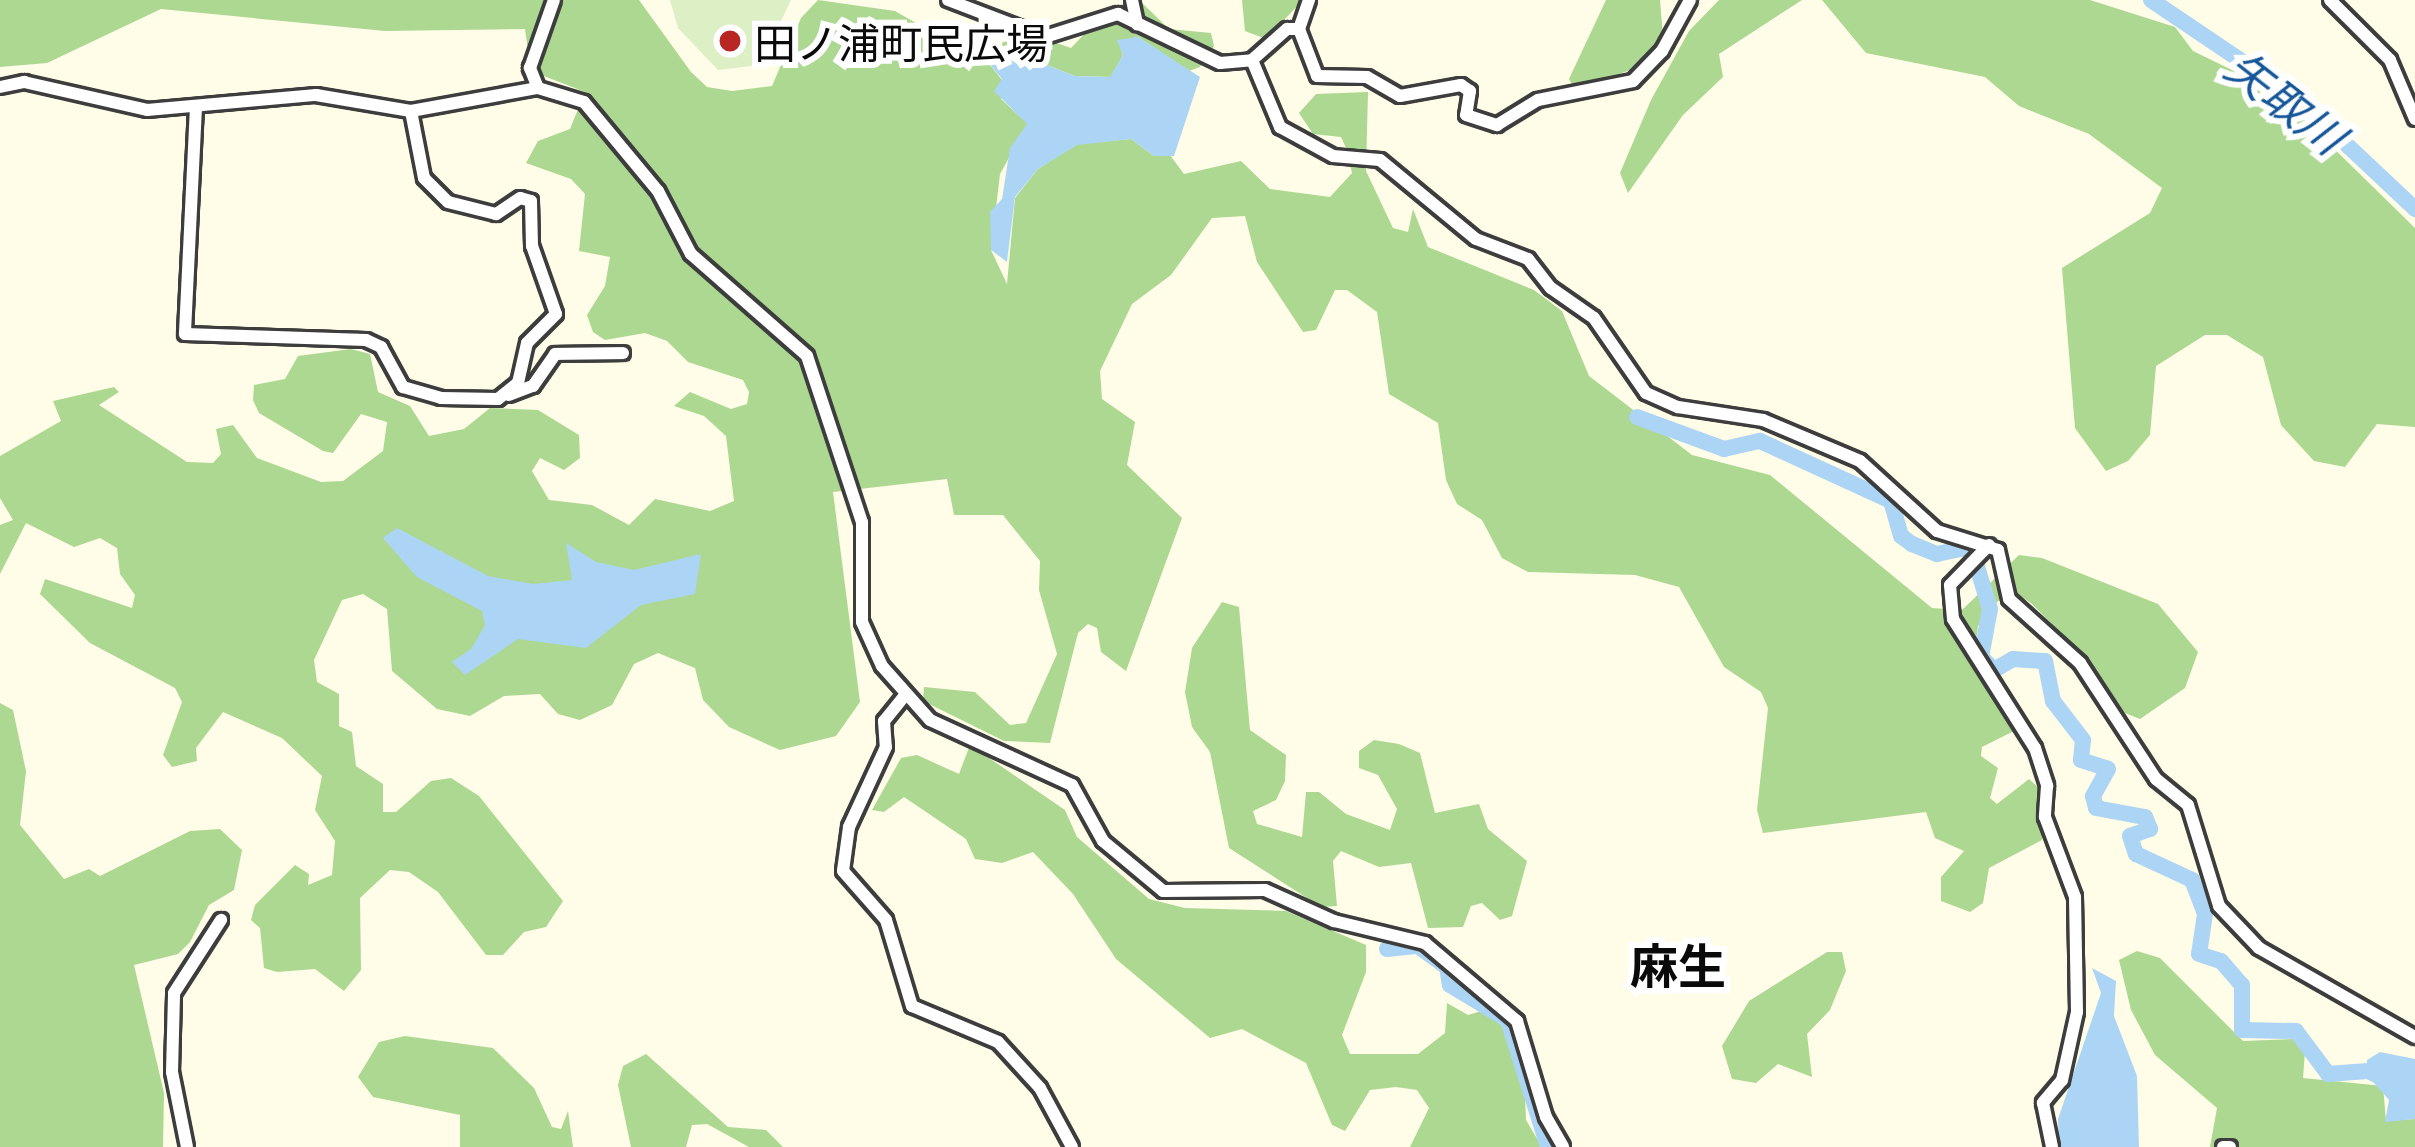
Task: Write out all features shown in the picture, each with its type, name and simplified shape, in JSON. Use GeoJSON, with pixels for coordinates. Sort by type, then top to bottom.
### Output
{"type":"FeatureCollection","features":[{"type":"Feature","properties":{"kind":"street"},"geometry":{"type":"LineString","coordinates":[[538,88],[530,68],[554,0]]}},
{"type":"Feature","properties":{"kind":"street"},"geometry":{"type":"LineString","coordinates":[[949,0],[1045,38],[1106,14],[1220,63],[1252,59],[1287,28],[1299,29]]}},
{"type":"Feature","properties":{"kind":"street"},"geometry":{"type":"LineString","coordinates":[[1132,0],[1137,24]]}},
{"type":"Feature","properties":{"kind":"street"},"geometry":{"type":"LineString","coordinates":[[1309,0],[1299,29],[1322,80],[1360,76],[1400,96],[1466,86],[1466,115],[1497,125],[1538,100],[1633,81],[1662,51],[1690,0]]}},
{"type":"Feature","properties":{"kind":"street"},"geometry":{"type":"LineString","coordinates":[[2330,0],[2390,60],[2415,119]]}},
{"type":"Feature","properties":{"kind":"street"},"geometry":{"type":"LineString","coordinates":[[1252,59],[1280,127],[1333,156],[1380,160],[1476,238],[1528,259],[1543,281],[1594,318],[1646,393],[1678,407],[1763,420],[1843,453],[1876,472],[1937,531],[1989,544],[2002,557],[2009,599],[2080,663],[2156,779],[2188,805],[2219,906],[2259,948],[2415,1037]]}},
{"type":"Feature","properties":{"kind":"street"},"geometry":{"type":"LineString","coordinates":[[0,87],[24,82],[129,110],[316,95],[411,111],[538,88],[584,101],[604,117],[691,254],[807,356],[862,522],[862,622],[906,694],[930,720],[1072,784],[1103,842],[1162,891],[1265,890],[1334,921],[1425,943],[1517,1022],[1546,1117],[1563,1147]]}},
{"type":"Feature","properties":{"kind":"street"},"geometry":{"type":"LineString","coordinates":[[196,107],[185,334],[365,340],[381,347],[393,378],[424,396],[509,395],[533,386],[548,357],[623,353]]}},
{"type":"Feature","properties":{"kind":"street"},"geometry":{"type":"LineString","coordinates":[[411,111],[424,178],[448,202],[496,214],[520,198],[531,201],[532,246],[556,314],[527,343],[509,395]]}},
{"type":"Feature","properties":{"kind":"street"},"geometry":{"type":"LineString","coordinates":[[1989,544],[1950,585],[1953,619],[2036,748],[2047,786],[2045,817],[2075,897],[2077,1012],[2062,1080],[2042,1112],[2052,1147]]}},
{"type":"Feature","properties":{"kind":"street"},"geometry":{"type":"LineString","coordinates":[[906,694],[884,721],[886,747],[849,827],[843,871],[886,920],[912,1006],[998,1042],[1040,1088],[1072,1147]]}},
{"type":"Feature","properties":{"kind":"street"},"geometry":{"type":"LineString","coordinates":[[187,1147],[172,1072],[172,1006],[181,973],[221,920]]}},
{"type":"Feature","properties":{"kind":"green space"},"geometry":{"type":"Polygon","coordinates":[[[0,0],[639,0],[691,72],[707,87],[732,91],[772,86],[801,18],[818,0],[895,11],[991,66],[1002,80],[1001,99],[1028,124],[1000,174],[991,250],[1007,284],[1015,198],[1038,169],[1077,144],[1131,139],[1154,156],[1167,151],[1184,174],[1241,161],[1270,189],[1330,197],[1352,173],[1347,150],[1341,137],[1313,134],[1299,113],[1316,94],[1368,92],[1366,171],[1393,228],[1408,232],[1413,209],[1428,247],[1534,290],[1562,311],[1589,376],[1692,455],[1770,475],[1932,608],[1962,610],[2019,555],[2042,558],[2158,604],[2198,652],[2185,688],[2140,719],[2125,713],[2085,657],[2031,603],[2018,595],[1998,601],[1978,626],[1973,665],[2014,731],[1982,747],[1981,756],[1998,768],[1990,798],[1997,804],[2029,779],[2041,790],[2042,840],[1989,868],[1983,903],[1970,912],[1941,901],[1941,877],[1964,851],[1935,838],[1926,812],[1763,833],[1757,810],[1768,708],[1761,692],[1724,667],[1679,587],[1635,575],[1528,572],[1502,558],[1482,520],[1457,504],[1446,480],[1438,423],[1389,394],[1377,312],[1347,290],[1335,290],[1316,330],[1303,332],[1257,262],[1245,216],[1212,218],[1171,275],[1132,304],[1100,371],[1102,399],[1135,422],[1127,465],[1182,518],[1126,671],[1101,652],[1097,628],[1088,624],[1078,633],[1050,743],[1004,741],[923,701],[924,687],[975,692],[1010,725],[1026,723],[1057,654],[1039,590],[1040,561],[1003,515],[954,515],[947,479],[833,492],[860,702],[836,736],[780,750],[729,727],[703,700],[695,668],[658,653],[634,664],[612,705],[580,720],[558,714],[540,694],[504,696],[470,716],[437,709],[392,671],[387,609],[363,594],[342,600],[314,660],[317,682],[339,694],[339,726],[352,732],[356,766],[383,784],[383,812],[396,812],[431,781],[451,778],[479,796],[563,901],[546,927],[524,932],[503,955],[486,955],[438,892],[409,872],[390,870],[360,898],[361,970],[344,991],[315,969],[277,972],[264,968],[260,928],[251,920],[255,905],[295,865],[309,874],[308,885],[332,875],[335,841],[315,810],[322,776],[282,738],[223,712],[196,748],[197,761],[172,767],[163,755],[182,702],[175,688],[90,643],[40,594],[45,579],[132,608],[135,595],[120,574],[117,548],[100,538],[74,547],[26,523],[0,574],[0,525],[13,520],[0,498],[0,456],[61,421],[53,401],[114,387],[119,392],[99,405],[187,462],[213,463],[221,454],[216,429],[233,425],[257,458],[321,482],[343,481],[383,451],[387,422],[361,414],[333,453],[259,413],[253,400],[254,385],[285,379],[298,356],[351,349],[370,354],[378,392],[410,406],[429,436],[464,429],[490,408],[538,410],[579,435],[580,458],[564,470],[540,458],[532,471],[549,500],[592,505],[629,525],[655,499],[710,511],[734,501],[726,436],[704,416],[674,406],[690,392],[731,409],[747,404],[749,392],[743,380],[688,362],[667,341],[645,333],[605,340],[593,332],[587,315],[605,286],[610,257],[579,251],[585,194],[571,179],[526,163],[538,141],[570,129],[585,92],[531,71],[525,29],[385,31],[161,9],[47,63],[0,67],[0,0]]]}},
{"type":"Feature","properties":{"kind":"green space","name":"田ノ浦町民広場"},"geometry":{"type":"Polygon","coordinates":[[[670,0],[791,0],[760,65],[718,70],[678,28],[670,0]]]}},
{"type":"Feature","properties":{"kind":"green space"},"geometry":{"type":"Polygon","coordinates":[[[1127,0],[1139,0],[1169,29],[1211,33],[1214,46],[1200,67],[1189,71],[1138,37],[1118,41],[1123,55],[1111,77],[1075,76],[1000,47],[1012,28],[1071,48],[1092,26],[1130,16],[1127,0]]]}},
{"type":"Feature","properties":{"kind":"green space"},"geometry":{"type":"Polygon","coordinates":[[[1242,0],[1303,0],[1266,39],[1245,31],[1242,0]]]}},
{"type":"Feature","properties":{"kind":"green space"},"geometry":{"type":"Polygon","coordinates":[[[1606,0],[1660,0],[1663,37],[1633,69],[1575,90],[1569,79],[1606,0]]]}},
{"type":"Feature","properties":{"kind":"green space"},"geometry":{"type":"Polygon","coordinates":[[[1719,0],[1802,0],[1719,54],[1723,77],[1683,115],[1628,193],[1620,173],[1651,100],[1689,31],[1719,0]]]}},
{"type":"Feature","properties":{"kind":"green space"},"geometry":{"type":"Polygon","coordinates":[[[1822,0],[2090,0],[2175,27],[2193,51],[2275,91],[2415,228],[2415,427],[2377,424],[2345,467],[2314,461],[2281,425],[2263,357],[2227,335],[2205,335],[2156,366],[2150,435],[2128,461],[2106,471],[2075,428],[2062,268],[2150,213],[2162,188],[2089,134],[2019,106],[1985,77],[1866,53],[1822,0]]]}},
{"type":"Feature","properties":{"kind":"green space"},"geometry":{"type":"Polygon","coordinates":[[[1222,602],[1239,607],[1250,730],[1286,755],[1285,781],[1276,800],[1253,811],[1257,824],[1302,837],[1306,792],[1319,792],[1346,814],[1390,830],[1397,809],[1378,775],[1359,768],[1359,751],[1374,740],[1399,744],[1420,753],[1435,813],[1479,804],[1488,829],[1527,861],[1512,916],[1500,920],[1482,903],[1471,906],[1463,927],[1428,928],[1411,863],[1379,867],[1341,851],[1333,861],[1337,906],[1321,907],[1229,848],[1210,752],[1192,727],[1185,692],[1192,648],[1222,602]]]}},
{"type":"Feature","properties":{"kind":"green space"},"geometry":{"type":"Polygon","coordinates":[[[0,703],[13,710],[26,771],[20,825],[64,879],[89,869],[100,876],[190,831],[220,829],[242,850],[234,890],[209,905],[190,942],[178,954],[134,965],[164,1093],[163,1147],[0,1147],[0,703]]]}},
{"type":"Feature","properties":{"kind":"green space"},"geometry":{"type":"Polygon","coordinates":[[[970,745],[1065,810],[1077,837],[1149,899],[1185,908],[1286,911],[1366,945],[1366,972],[1342,1035],[1350,1054],[1418,1054],[1445,1033],[1447,1003],[1468,1015],[1485,1010],[1505,1028],[1524,1071],[1526,1120],[1542,1147],[1410,1147],[1429,1108],[1417,1090],[1396,1087],[1370,1090],[1345,1131],[1332,1125],[1306,1063],[1242,1029],[1210,1038],[1116,959],[1073,894],[1033,852],[1002,863],[975,859],[966,839],[904,797],[884,812],[872,810],[901,758],[917,755],[959,774],[970,745]]]}},
{"type":"Feature","properties":{"kind":"green space"},"geometry":{"type":"Polygon","coordinates":[[[2137,951],[2160,958],[2243,1041],[2295,1039],[2305,1052],[2303,1078],[2383,1086],[2386,1121],[2415,1119],[2415,1147],[2210,1147],[2217,1108],[2155,1055],[2131,1010],[2119,960],[2137,951]]]}},
{"type":"Feature","properties":{"kind":"green space"},"geometry":{"type":"Polygon","coordinates":[[[1827,952],[1842,952],[1846,971],[1830,1010],[1807,1034],[1812,1077],[1778,1064],[1756,1083],[1732,1079],[1722,1046],[1749,1001],[1827,952]]]}},
{"type":"Feature","properties":{"kind":"green space"},"geometry":{"type":"Polygon","coordinates":[[[405,1036],[493,1048],[534,1088],[552,1127],[561,1129],[568,1111],[573,1147],[460,1147],[460,1115],[373,1097],[358,1077],[379,1042],[405,1036]]]}},
{"type":"Feature","properties":{"kind":"green space"},"geometry":{"type":"Polygon","coordinates":[[[646,1054],[728,1127],[766,1130],[783,1147],[749,1147],[707,1124],[692,1125],[686,1147],[631,1147],[618,1085],[623,1066],[646,1054]]]}},
{"type":"Feature","properties":{"kind":"water"},"geometry":{"type":"Polygon","coordinates":[[[1138,37],[1200,77],[1174,156],[1154,156],[1131,139],[1077,145],[1038,169],[1015,197],[1007,262],[991,250],[990,212],[1002,199],[1010,148],[1027,124],[994,91],[1002,79],[991,66],[1000,47],[1075,76],[1110,77],[1123,55],[1117,40],[1138,37]]]}},
{"type":"Feature","properties":{"kind":"water"},"geometry":{"type":"Polygon","coordinates":[[[397,528],[488,576],[533,584],[572,580],[566,543],[596,562],[634,570],[701,554],[695,594],[641,605],[586,648],[518,639],[465,675],[452,662],[471,649],[485,625],[482,611],[417,577],[383,538],[397,528]]]}},
{"type":"Feature","properties":{"kind":"water"},"geometry":{"type":"Polygon","coordinates":[[[2092,968],[2116,981],[2114,1016],[2137,1076],[2139,1147],[2059,1147],[2058,1119],[2101,993],[2092,968]]]}},
{"type":"Feature","properties":{"kind":"water"},"geometry":{"type":"Polygon","coordinates":[[[2380,1052],[2415,1059],[2415,1119],[2385,1122],[2389,1100],[2367,1075],[2367,1060],[2380,1052]]]}},
{"type":"Feature","properties":{"kind":"waterway","name":"矢取川"},"geometry":{"type":"LineString","coordinates":[[2151,0],[2298,99],[2415,209]]}},
{"type":"Feature","properties":{"kind":"waterway"},"geometry":{"type":"LineString","coordinates":[[1637,417],[1724,449],[1760,441],[1891,501],[1901,536],[1912,544],[1937,554],[1971,547],[1990,609],[1981,657],[1994,670],[2013,659],[2045,661],[2053,701],[2083,740],[2081,760],[2108,769],[2093,796],[2096,808],[2145,817],[2150,829],[2130,836],[2136,854],[2192,880],[2205,914],[2199,954],[2221,961],[2242,985],[2242,1030],[2296,1031],[2328,1074],[2368,1071],[2415,1093]]}},
{"type":"Feature","properties":{"kind":"waterway"},"geometry":{"type":"LineString","coordinates":[[1387,949],[1418,946],[1447,967],[1450,985],[1508,1020],[1548,1147]]}},
{"type":"Feature","properties":{"kind":"place","name":"田ノ浦町民広場"},"geometry":{"type":"Point","coordinates":[730,41]}},
{"type":"Feature","properties":{"kind":"district","name":"麻生"},"geometry":{"type":"Point","coordinates":[1678,964]}}]}
